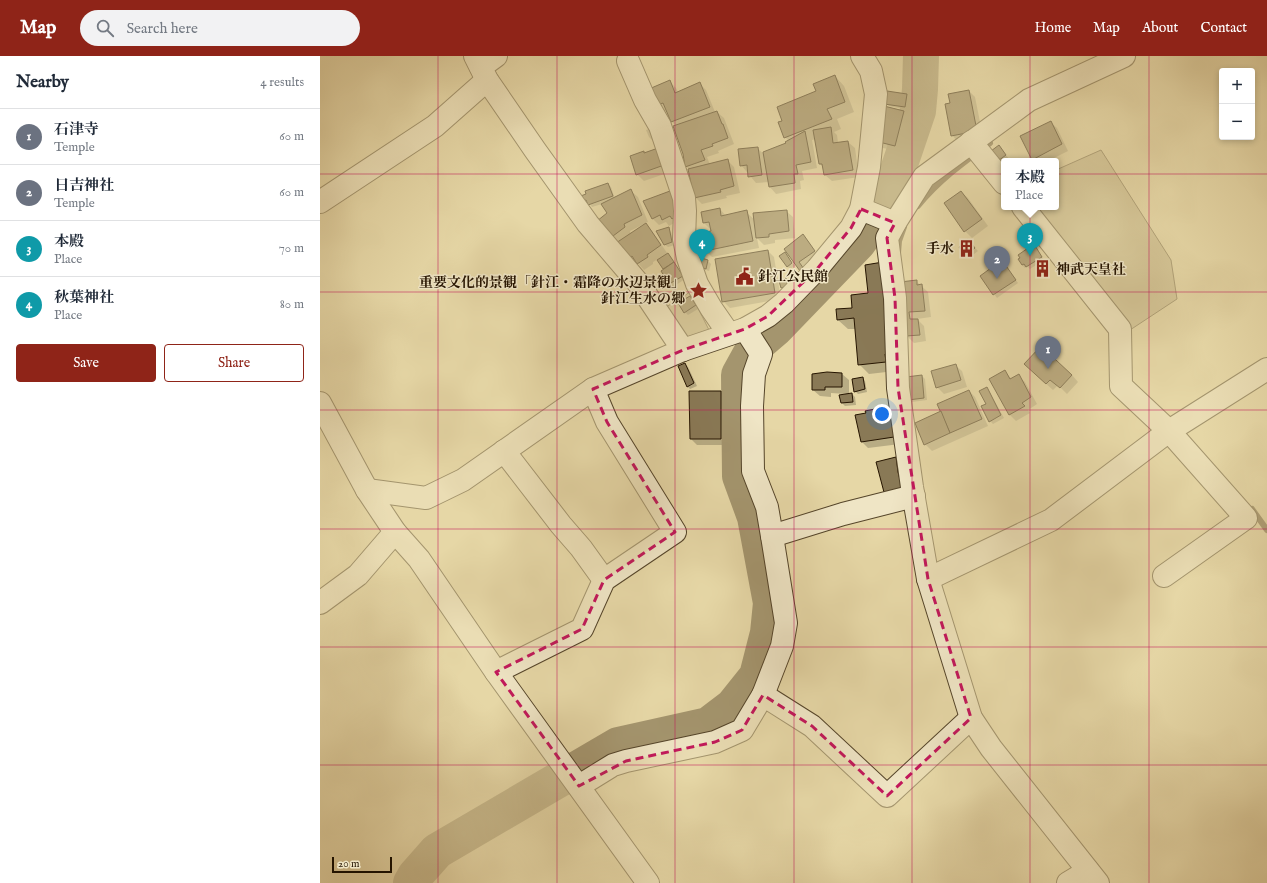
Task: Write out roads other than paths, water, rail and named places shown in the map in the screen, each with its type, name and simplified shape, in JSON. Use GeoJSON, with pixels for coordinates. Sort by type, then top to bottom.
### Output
{"type":"FeatureCollection","features":[{"type":"Feature","properties":{"kind":"street"},"geometry":{"type":"LineString","coordinates":[[367,490],[426,498],[463,480],[593,389],[683,350],[746,338],[768,316],[784,303],[817,269],[851,228],[863,210],[876,94],[871,71],[862,56]]}},
{"type":"Feature","properties":{"kind":"street"},"geometry":{"type":"LineString","coordinates":[[1068,883],[1093,877],[992,748],[971,718],[928,579],[898,388],[895,298],[887,238],[892,222],[924,177],[976,148],[1029,100],[1124,56]]}},
{"type":"Feature","properties":{"kind":"street"},"geometry":{"type":"LineString","coordinates":[[573,777],[626,760],[715,742],[742,730],[763,695],[782,646],[786,623],[767,508],[753,471],[752,406],[754,374],[761,354],[746,338],[711,308],[697,284],[688,258],[684,239],[684,198],[660,126],[645,100],[628,61]]}},
{"type":"Feature","properties":{"kind":"street"},"geometry":{"type":"LineString","coordinates":[[320,202],[435,126],[485,65],[535,150],[588,224],[639,284],[683,350]]}},
{"type":"Feature","properties":{"kind":"street"},"geometry":{"type":"LineString","coordinates":[[976,148],[1001,180]]}},
{"type":"Feature","properties":{"kind":"street"},"geometry":{"type":"LineString","coordinates":[[863,210],[892,222]]}},
{"type":"Feature","properties":{"kind":"street"},"geometry":{"type":"LineString","coordinates":[[1025,210],[1120,329],[1120,386],[1169,431],[1246,518],[1164,576]]}},
{"type":"Feature","properties":{"kind":"street"},"geometry":{"type":"LineString","coordinates":[[928,579],[1050,520],[1169,431],[1267,369]]}},
{"type":"Feature","properties":{"kind":"street"},"geometry":{"type":"LineString","coordinates":[[496,672],[582,629],[604,580],[675,532],[607,422],[593,389]]}},
{"type":"Feature","properties":{"kind":"street"},"geometry":{"type":"LineString","coordinates":[[320,403],[367,490],[396,532],[419,559],[496,672],[648,883]]}},
{"type":"Feature","properties":{"kind":"street"},"geometry":{"type":"LineString","coordinates":[[504,451],[561,525],[581,548],[604,580]]}},
{"type":"Feature","properties":{"kind":"street"},"geometry":{"type":"LineString","coordinates":[[772,536],[843,514],[914,496]]}},
{"type":"Feature","properties":{"kind":"street"},"geometry":{"type":"LineString","coordinates":[[320,602],[358,575],[396,532]]}},
{"type":"Feature","properties":{"kind":"street"},"geometry":{"type":"LineString","coordinates":[[763,695],[812,726],[887,796],[971,718]]}},
{"type":"Feature","properties":{"kind":"waterway"},"geometry":{"type":"LineString","coordinates":[[411,883],[415,876],[437,851],[618,745],[708,725],[733,706],[757,676],[768,633],[771,603],[755,517],[740,476],[739,375],[755,346],[776,328],[858,243],[873,222],[895,179],[918,111],[921,56]]}},
{"type":"Feature","properties":{"kind":"waterway"},"geometry":{"type":"LineString","coordinates":[[918,206],[943,180],[990,143]]}},
{"type":"Feature","properties":{"kind":"waterway"},"geometry":{"type":"LineString","coordinates":[[898,253],[899,241],[904,227]]}},
{"type":"Feature","properties":{"kind":"waterway"},"geometry":{"type":"LineString","coordinates":[[1252,509],[1267,530]]}},
{"type":"Feature","properties":{"kind":"place","name":"手水"},"geometry":{"type":"Point","coordinates":[967,248]}},
{"type":"Feature","properties":{"kind":"place","name":"本殿"},"geometry":{"type":"Point","coordinates":[1030,256]}},
{"type":"Feature","properties":{"kind":"place","name":"秋葉神社"},"geometry":{"type":"Point","coordinates":[702,262]}},
{"type":"Feature","properties":{"kind":"place","name":"神武天皇社"},"geometry":{"type":"Point","coordinates":[1043,269]}},
{"type":"Feature","properties":{"kind":"place","name":"針江公民館"},"geometry":{"type":"Point","coordinates":[745,276]}},
{"type":"Feature","properties":{"kind":"place","name":"日吉神社"},"geometry":{"type":"Point","coordinates":[997,279]}},
{"type":"Feature","properties":{"kind":"place","name":"重要文化的景観「針江・霜降の水辺景観」 針江生水の郷"},"geometry":{"type":"Point","coordinates":[698,290]}},
{"type":"Feature","properties":{"kind":"place","name":"石津寺"},"geometry":{"type":"Point","coordinates":[1048,369]}}]}
